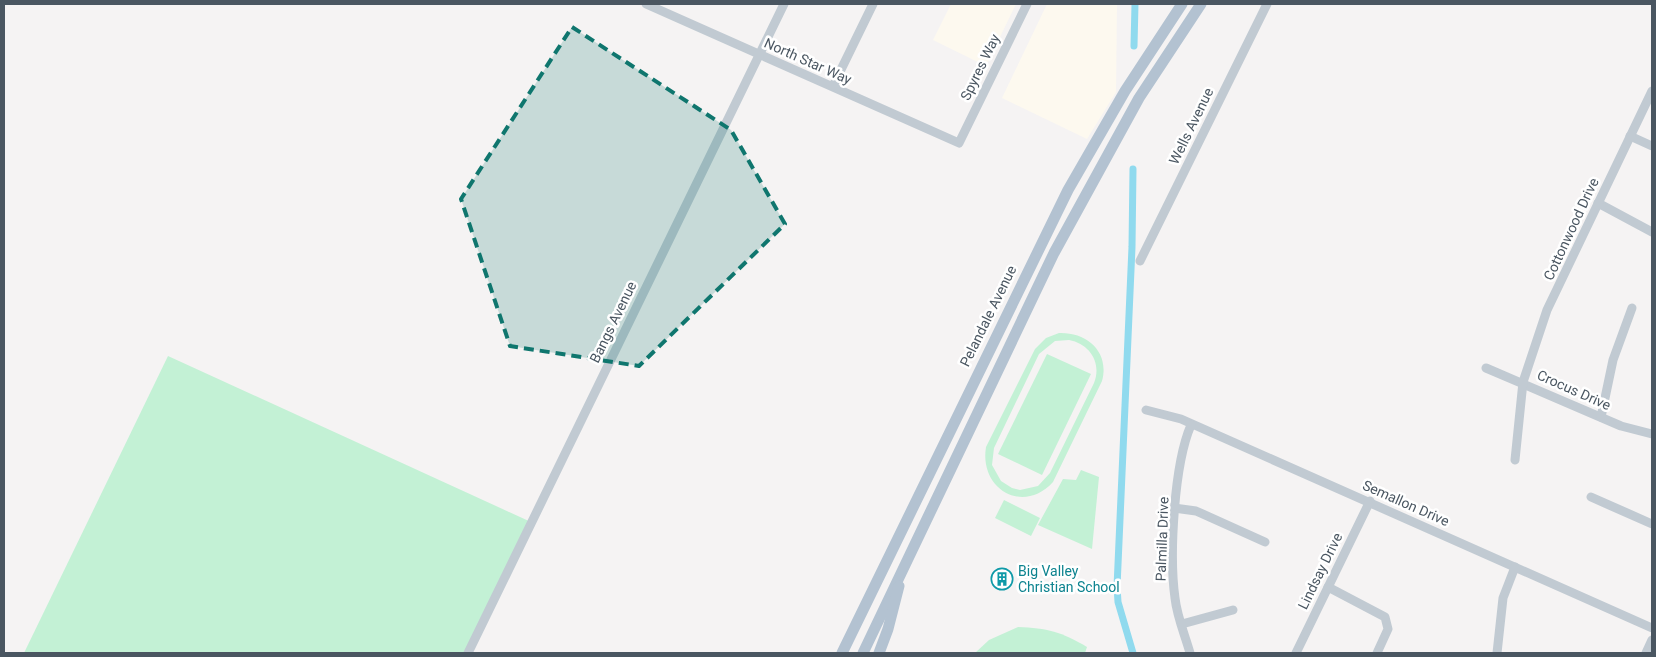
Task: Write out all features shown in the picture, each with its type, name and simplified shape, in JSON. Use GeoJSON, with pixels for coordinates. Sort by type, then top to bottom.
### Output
{"type":"FeatureCollection","features":[{"type":"Feature","properties":{"kind":"main road","name":"Pelandale Avenue"},"geometry":{"type":"LineString","coordinates":[[842,653],[1068,190],[1125,91],[1182,4]]}},
{"type":"Feature","properties":{"kind":"main road"},"geometry":{"type":"LineString","coordinates":[[863,653],[1083,197],[1138,98],[1201,4]]}},
{"type":"Feature","properties":{"kind":"main road"},"geometry":{"type":"LineString","coordinates":[[879,653],[896,602],[902,570]]}},
{"type":"Feature","properties":{"kind":"street","name":"North Star Way"},"geometry":{"type":"LineString","coordinates":[[646,4],[959,143]]}},
{"type":"Feature","properties":{"kind":"street","name":"Bangs Avenue"},"geometry":{"type":"LineString","coordinates":[[468,653],[784,4]]}},
{"type":"Feature","properties":{"kind":"street"},"geometry":{"type":"LineString","coordinates":[[833,86],[873,4]]}},
{"type":"Feature","properties":{"kind":"street","name":"Spyres Way"},"geometry":{"type":"LineString","coordinates":[[959,143],[1027,4]]}},
{"type":"Feature","properties":{"kind":"street","name":"Wells Avenue"},"geometry":{"type":"LineString","coordinates":[[1140,261],[1267,4]]}},
{"type":"Feature","properties":{"kind":"street","name":"Cottonwood Drive"},"geometry":{"type":"LineString","coordinates":[[1515,460],[1523,382],[1547,310],[1652,91]]}},
{"type":"Feature","properties":{"kind":"street"},"geometry":{"type":"LineString","coordinates":[[1630,136],[1652,146]]}},
{"type":"Feature","properties":{"kind":"street"},"geometry":{"type":"LineString","coordinates":[[1598,203],[1652,232]]}},
{"type":"Feature","properties":{"kind":"street"},"geometry":{"type":"LineString","coordinates":[[1601,417],[1613,360],[1632,308]]}},
{"type":"Feature","properties":{"kind":"street","name":"Crocus Drive"},"geometry":{"type":"LineString","coordinates":[[1486,368],[1523,382],[1627,428],[1652,434]]}},
{"type":"Feature","properties":{"kind":"street","name":"Semallon Drive"},"geometry":{"type":"LineString","coordinates":[[1146,410],[1170,415],[1370,501],[1652,628]]}},
{"type":"Feature","properties":{"kind":"street","name":"Palmilla Drive"},"geometry":{"type":"LineString","coordinates":[[1190,653],[1174,588],[1174,508],[1184,446],[1191,425]]}},
{"type":"Feature","properties":{"kind":"street"},"geometry":{"type":"LineString","coordinates":[[1591,497],[1652,524]]}},
{"type":"Feature","properties":{"kind":"street","name":"Lindsay Drive"},"geometry":{"type":"LineString","coordinates":[[1296,653],[1370,501]]}},
{"type":"Feature","properties":{"kind":"street"},"geometry":{"type":"LineString","coordinates":[[1174,508],[1196,512],[1265,542]]}},
{"type":"Feature","properties":{"kind":"street"},"geometry":{"type":"LineString","coordinates":[[1497,653],[1503,598],[1516,567]]}},
{"type":"Feature","properties":{"kind":"street"},"geometry":{"type":"LineString","coordinates":[[1328,587],[1382,614],[1388,621],[1388,629],[1377,653]]}},
{"type":"Feature","properties":{"kind":"street"},"geometry":{"type":"LineString","coordinates":[[1182,624],[1233,610]]}},
{"type":"Feature","properties":{"kind":"street"},"geometry":{"type":"LineString","coordinates":[[1646,653],[1652,640]]}},
{"type":"Feature","properties":{"kind":"highlighted area"},"geometry":{"type":"Polygon","coordinates":[[[572,27],[731,130],[785,224],[639,366],[510,346],[461,199],[572,27]]]}},
{"type":"Feature","properties":{"kind":"shaded area"},"geometry":{"type":"Polygon","coordinates":[[[951,4],[1016,4],[986,66],[933,40],[951,4]]]}},
{"type":"Feature","properties":{"kind":"shaded area"},"geometry":{"type":"Polygon","coordinates":[[[1047,4],[1117,4],[1116,92],[1087,139],[1002,98],[1047,4]]]}},
{"type":"Feature","properties":{"kind":"green space"},"geometry":{"type":"Polygon","coordinates":[[[1059,333],[1079,336],[1087,340],[1099,353],[1103,361],[1104,371],[1102,381],[1053,482],[1041,492],[1017,497],[1006,493],[996,485],[989,475],[986,462],[986,447],[1035,349],[1046,338],[1059,333]],[[1069,340],[1055,341],[1039,354],[994,448],[992,465],[1001,481],[1012,488],[1020,490],[1038,486],[1050,473],[1094,383],[1096,376],[1095,362],[1088,350],[1069,340]]]}},
{"type":"Feature","properties":{"kind":"green space"},"geometry":{"type":"Polygon","coordinates":[[[1047,354],[1091,374],[1042,475],[998,454],[1047,354]]]}},
{"type":"Feature","properties":{"kind":"green space"},"geometry":{"type":"Polygon","coordinates":[[[168,356],[531,522],[469,653],[24,653],[168,356]]]}},
{"type":"Feature","properties":{"kind":"green space"},"geometry":{"type":"Polygon","coordinates":[[[1081,470],[1099,477],[1092,549],[1038,525],[1063,479],[1076,480],[1081,470]]]}},
{"type":"Feature","properties":{"kind":"green space"},"geometry":{"type":"Polygon","coordinates":[[[1004,500],[1040,518],[1031,536],[995,518],[1004,500]]]}},
{"type":"Feature","properties":{"kind":"green space"},"geometry":{"type":"Polygon","coordinates":[[[1018,627],[1038,628],[1062,634],[1087,647],[1085,653],[975,653],[989,640],[1018,627]]]}},
{"type":"Feature","properties":{"kind":"waterway"},"geometry":{"type":"LineString","coordinates":[[1134,46],[1135,4]]}},
{"type":"Feature","properties":{"kind":"waterway"},"geometry":{"type":"LineString","coordinates":[[1133,169],[1132,247],[1117,587],[1118,602],[1133,653]]}},
{"type":"Feature","properties":{"kind":"place","name":"Big Valley Christian School"},"geometry":{"type":"Point","coordinates":[1002,579]}}]}
